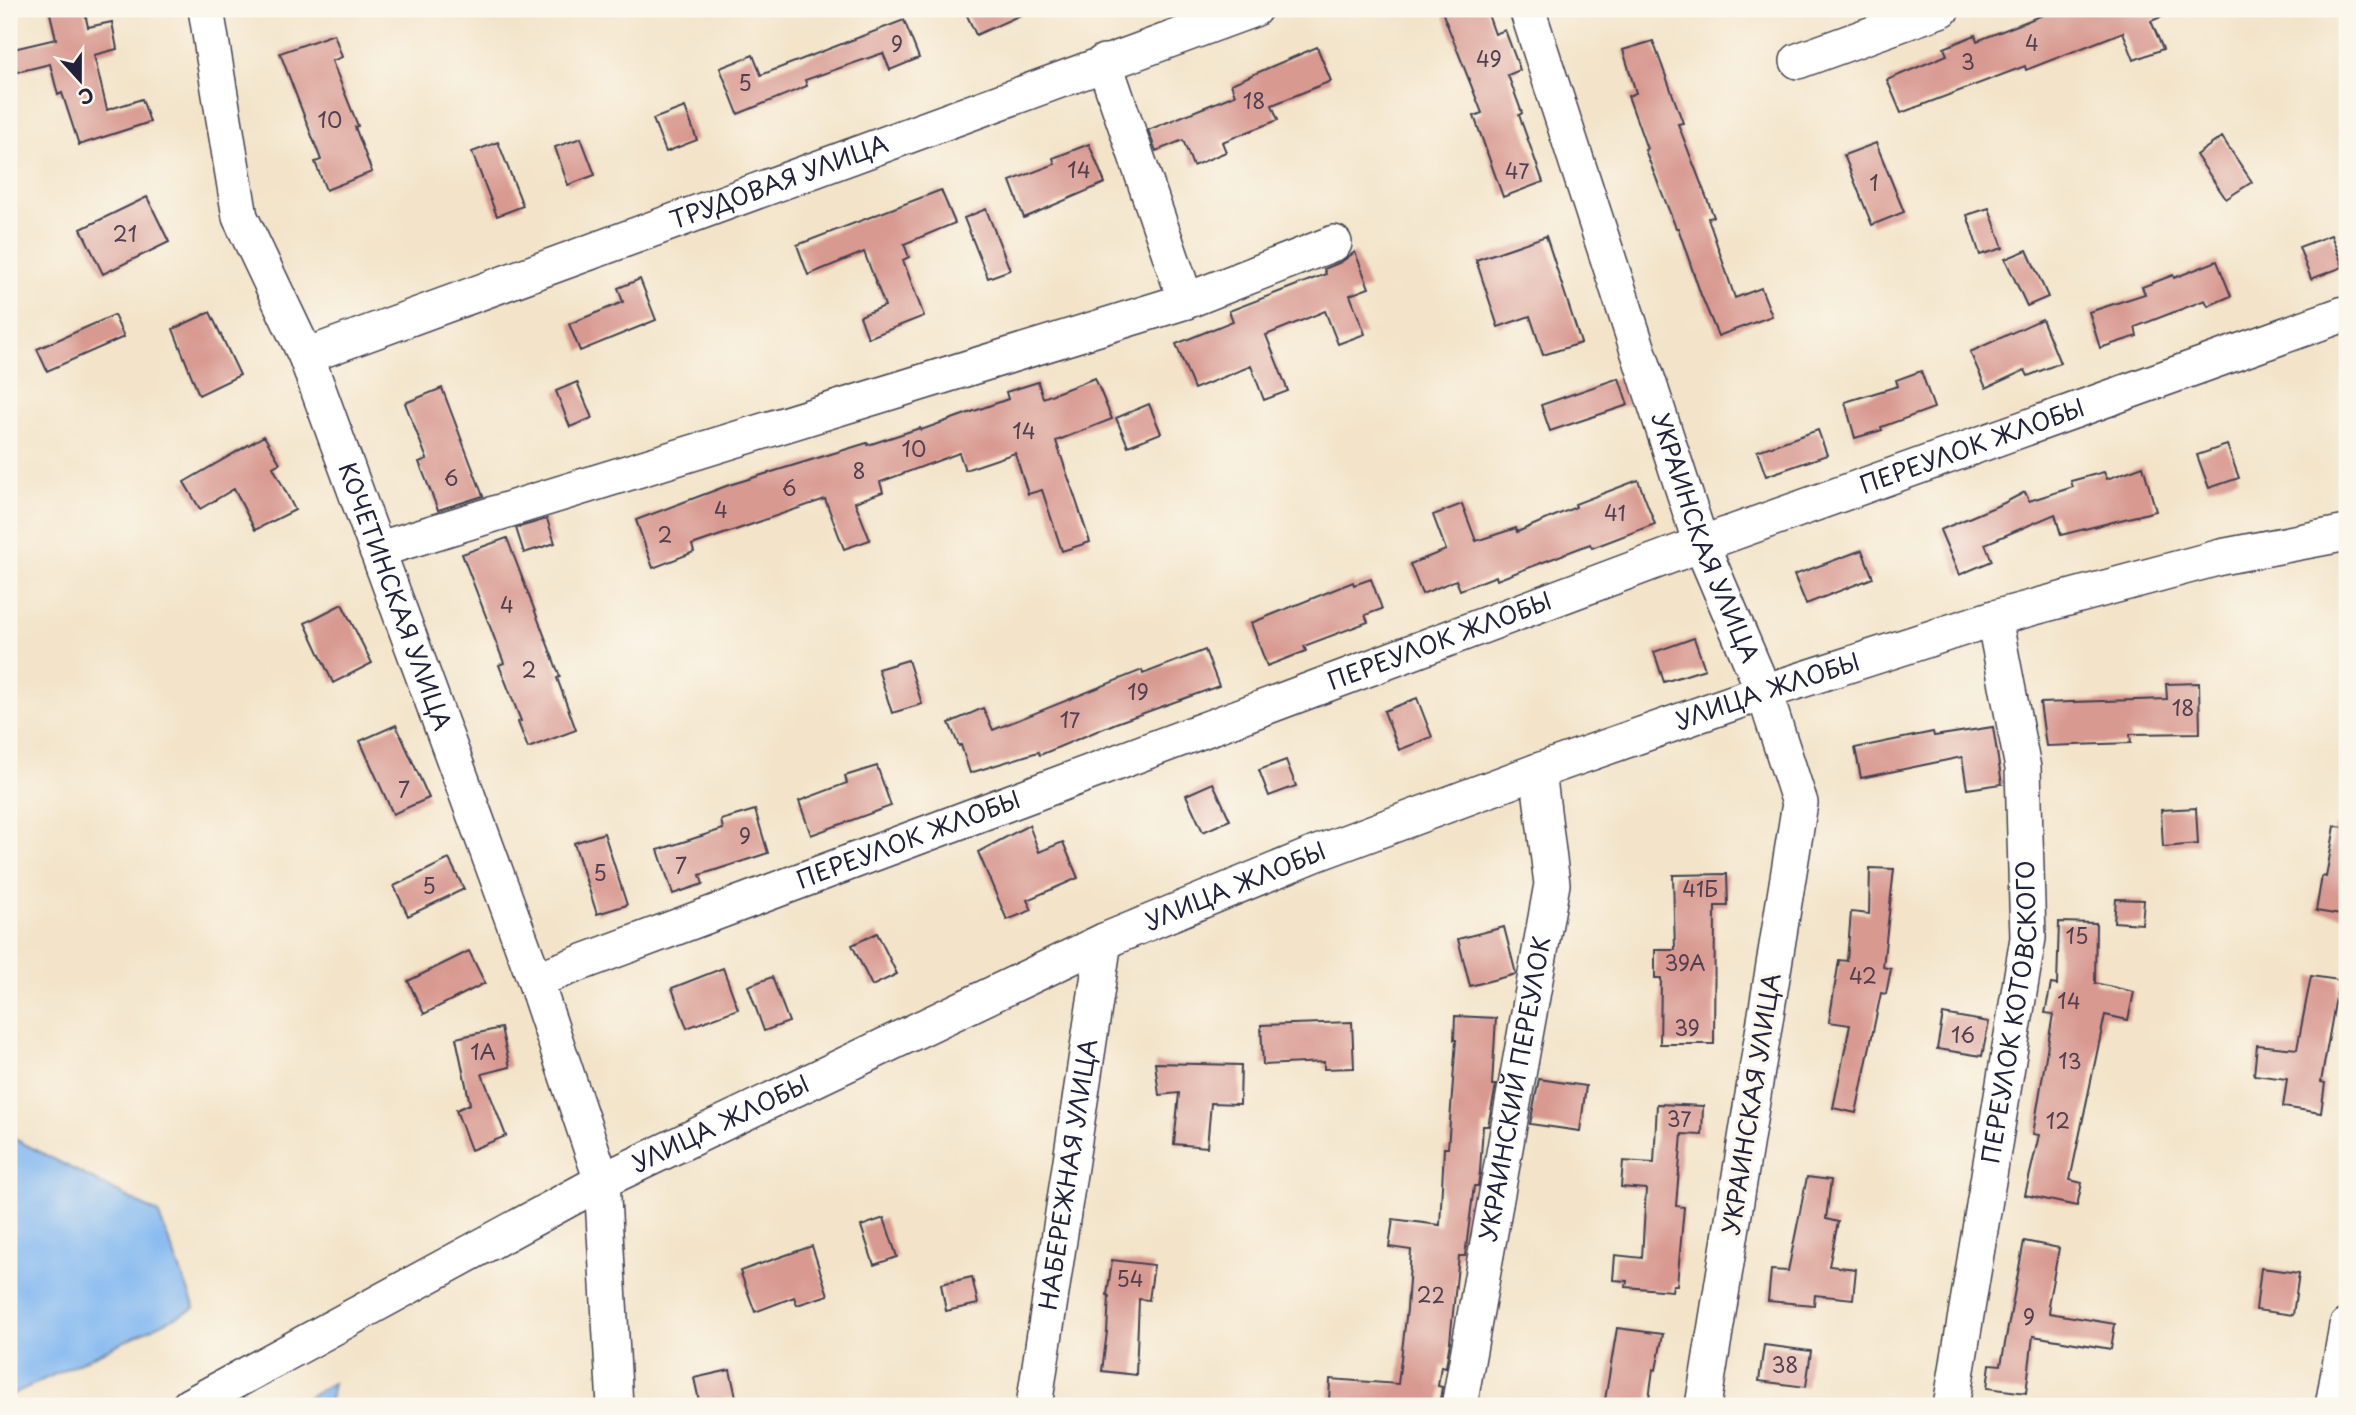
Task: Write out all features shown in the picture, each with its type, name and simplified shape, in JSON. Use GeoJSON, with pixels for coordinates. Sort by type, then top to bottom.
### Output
{"type":"FeatureCollection","features":[{"type":"Feature","properties":{"kind":"street","name":"КОЧЕТИНСКАЯ УЛИЦА"},"geometry":{"type":"LineString","coordinates":[[206,9],[240,217],[306,356],[535,980],[602,1181]]}},
{"type":"Feature","properties":{"kind":"street","name":"ТРУДОВАЯ УЛИЦА"},"geometry":{"type":"LineString","coordinates":[[306,356],[1254,9]]}},
{"type":"Feature","properties":{"kind":"street","name":"УКРАИНСКАЯ УЛИЦА"},"geometry":{"type":"LineString","coordinates":[[1527,9],[1701,544],[1763,692],[1800,803],[1703,1406]]}},
{"type":"Feature","properties":{"kind":"street"},"geometry":{"type":"LineString","coordinates":[[1798,61],[1942,9]]}},
{"type":"Feature","properties":{"kind":"street"},"geometry":{"type":"LineString","coordinates":[[1104,62],[1186,301]]}},
{"type":"Feature","properties":{"kind":"street"},"geometry":{"type":"LineString","coordinates":[[377,550],[1186,301],[1334,243]]}},
{"type":"Feature","properties":{"kind":"street","name":"ПЕРЕУЛОК ЖЛОБЫ"},"geometry":{"type":"LineString","coordinates":[[535,980],[1701,544],[2347,313]]}},
{"type":"Feature","properties":{"kind":"street","name":"УЛИЦА ЖЛОБЫ"},"geometry":{"type":"LineString","coordinates":[[189,1406],[602,1181],[1104,941],[1315,854],[1538,771],[1763,692],[1994,618],[2221,556],[2347,533]]}},
{"type":"Feature","properties":{"kind":"street","name":"ПЕРЕУЛОК КОТОВСКОГО"},"geometry":{"type":"LineString","coordinates":[[1951,1406],[2028,938],[2024,768],[1994,618]]}},
{"type":"Feature","properties":{"kind":"street","name":"УКРАИНСКИЙ ПЕРЕУЛОК"},"geometry":{"type":"LineString","coordinates":[[1460,1406],[1552,884],[1538,771]]}},
{"type":"Feature","properties":{"kind":"street","name":"НАБЕРЕЖНАЯ УЛИЦА"},"geometry":{"type":"LineString","coordinates":[[1034,1406],[1104,941]]}},
{"type":"Feature","properties":{"kind":"street"},"geometry":{"type":"LineString","coordinates":[[602,1181],[615,1406]]}},
{"type":"Feature","properties":{"kind":"street"},"geometry":{"type":"LineString","coordinates":[[2333,1406],[2347,1326]]}},
{"type":"Feature","properties":{"kind":"water"},"geometry":{"type":"Polygon","coordinates":[[[9,1136],[158,1213],[195,1308],[9,1396],[9,1136]]]}},
{"type":"Feature","properties":{"kind":"water"},"geometry":{"type":"Polygon","coordinates":[[[333,1383],[329,1406],[292,1406],[333,1383]]]}},
{"type":"Feature","properties":{"kind":"building"},"geometry":{"type":"Polygon","coordinates":[[[49,9],[84,9],[88,27],[112,22],[117,49],[94,55],[107,110],[142,99],[150,122],[79,145],[62,93],[58,95],[50,64],[9,74],[9,50],[56,39],[49,9]]]}},
{"type":"Feature","properties":{"kind":"building"},"geometry":{"type":"Polygon","coordinates":[[[964,9],[1034,9],[976,35],[964,9]]]}},
{"type":"Feature","properties":{"kind":"building"},"geometry":{"type":"Polygon","coordinates":[[[1441,9],[1486,9],[1495,34],[1505,30],[1520,70],[1508,75],[1543,182],[1503,197],[1474,116],[1482,113],[1441,9]]]}},
{"type":"Feature","properties":{"kind":"building"},"geometry":{"type":"Polygon","coordinates":[[[2058,9],[2178,10],[2151,21],[2163,49],[2134,60],[2123,32],[2026,70],[2025,66],[1901,113],[1887,80],[1947,55],[1944,48],[1975,35],[1977,41],[2058,9]]]}},
{"type":"Feature","properties":{"kind":"building"},"geometry":{"type":"Polygon","coordinates":[[[904,20],[919,58],[890,70],[883,53],[805,80],[807,86],[738,114],[720,68],[753,55],[761,75],[904,20]]]}},
{"type":"Feature","properties":{"kind":"building"},"geometry":{"type":"Polygon","coordinates":[[[334,34],[342,57],[332,61],[358,126],[355,127],[372,172],[326,190],[315,162],[321,160],[280,53],[334,34]]]}},
{"type":"Feature","properties":{"kind":"building"},"geometry":{"type":"Polygon","coordinates":[[[1653,41],[1683,123],[1678,124],[1714,217],[1708,218],[1735,298],[1761,288],[1772,316],[1718,336],[1678,228],[1645,150],[1647,149],[1628,96],[1636,93],[1623,50],[1653,41]]]}},
{"type":"Feature","properties":{"kind":"building"},"geometry":{"type":"Polygon","coordinates":[[[1317,47],[1331,81],[1272,105],[1278,120],[1222,142],[1226,152],[1193,166],[1183,140],[1156,151],[1148,130],[1235,95],[1231,84],[1317,47]]]}},
{"type":"Feature","properties":{"kind":"building"},"geometry":{"type":"Polygon","coordinates":[[[685,107],[697,140],[666,152],[653,119],[685,107]]]}},
{"type":"Feature","properties":{"kind":"building"},"geometry":{"type":"Polygon","coordinates":[[[2222,137],[2252,182],[2226,199],[2196,155],[2222,137]]]}},
{"type":"Feature","properties":{"kind":"building"},"geometry":{"type":"Polygon","coordinates":[[[581,138],[595,175],[568,185],[555,147],[581,138]]]}},
{"type":"Feature","properties":{"kind":"building"},"geometry":{"type":"Polygon","coordinates":[[[498,142],[523,206],[497,216],[472,152],[498,142]]]}},
{"type":"Feature","properties":{"kind":"building"},"geometry":{"type":"Polygon","coordinates":[[[1876,143],[1904,212],[1872,225],[1844,155],[1876,143]]]}},
{"type":"Feature","properties":{"kind":"building"},"geometry":{"type":"Polygon","coordinates":[[[1089,144],[1105,183],[1024,218],[1010,181],[1055,164],[1053,158],[1089,144]]]}},
{"type":"Feature","properties":{"kind":"building"},"geometry":{"type":"Polygon","coordinates":[[[941,190],[955,223],[904,244],[909,257],[903,260],[924,316],[868,338],[860,316],[885,306],[864,252],[808,275],[797,245],[941,190]]]}},
{"type":"Feature","properties":{"kind":"building"},"geometry":{"type":"Polygon","coordinates":[[[147,197],[169,242],[103,274],[81,229],[147,197]]]}},
{"type":"Feature","properties":{"kind":"building"},"geometry":{"type":"Polygon","coordinates":[[[1989,208],[2003,248],[1980,255],[1967,215],[1989,208]]]}},
{"type":"Feature","properties":{"kind":"building"},"geometry":{"type":"Polygon","coordinates":[[[986,209],[1010,270],[988,278],[964,218],[986,209]]]}},
{"type":"Feature","properties":{"kind":"building"},"geometry":{"type":"Polygon","coordinates":[[[2331,235],[2343,267],[2311,279],[2299,247],[2331,235]]]}},
{"type":"Feature","properties":{"kind":"building"},"geometry":{"type":"Polygon","coordinates":[[[1546,236],[1581,343],[1543,355],[1530,316],[1498,327],[1476,260],[1546,236]]]}},
{"type":"Feature","properties":{"kind":"building"},"geometry":{"type":"Polygon","coordinates":[[[2027,250],[2048,297],[2027,306],[2005,259],[2027,250]]]}},
{"type":"Feature","properties":{"kind":"building"},"geometry":{"type":"Polygon","coordinates":[[[1355,252],[1369,288],[1350,295],[1365,334],[1338,344],[1325,311],[1266,335],[1288,391],[1264,400],[1251,366],[1194,389],[1176,344],[1233,321],[1229,311],[1326,274],[1324,269],[1355,252]]]}},
{"type":"Feature","properties":{"kind":"building"},"geometry":{"type":"Polygon","coordinates":[[[2217,261],[2231,296],[2208,306],[2205,300],[2135,327],[2137,336],[2100,348],[2089,312],[2145,294],[2142,287],[2217,261]]]}},
{"type":"Feature","properties":{"kind":"building"},"geometry":{"type":"Polygon","coordinates":[[[640,279],[656,320],[580,351],[569,324],[623,302],[618,288],[640,279]]]}},
{"type":"Feature","properties":{"kind":"building"},"geometry":{"type":"Polygon","coordinates":[[[210,312],[240,375],[199,395],[173,329],[210,312]]]}},
{"type":"Feature","properties":{"kind":"building"},"geometry":{"type":"Polygon","coordinates":[[[114,315],[124,337],[47,371],[37,349],[114,315]]]}},
{"type":"Feature","properties":{"kind":"building"},"geometry":{"type":"Polygon","coordinates":[[[2042,319],[2060,363],[2028,376],[2025,370],[1986,388],[1970,352],[2042,319]]]}},
{"type":"Feature","properties":{"kind":"building"},"geometry":{"type":"Polygon","coordinates":[[[1921,371],[1934,408],[1881,427],[1882,430],[1855,438],[1845,402],[1898,386],[1896,380],[1921,371]]]}},
{"type":"Feature","properties":{"kind":"building"},"geometry":{"type":"Polygon","coordinates":[[[1095,378],[1112,419],[1056,441],[1090,542],[1062,551],[1042,490],[1028,494],[1015,453],[965,470],[959,453],[880,482],[883,492],[855,502],[870,540],[844,549],[825,499],[692,545],[694,552],[653,568],[636,520],[729,485],[867,443],[868,445],[920,428],[921,430],[1008,399],[1006,392],[1038,382],[1043,398],[1095,378]]]}},
{"type":"Feature","properties":{"kind":"building"},"geometry":{"type":"Polygon","coordinates":[[[1619,378],[1628,405],[1550,431],[1541,405],[1619,378]]]}},
{"type":"Feature","properties":{"kind":"building"},"geometry":{"type":"Polygon","coordinates":[[[577,382],[592,418],[570,427],[556,391],[577,382]]]}},
{"type":"Feature","properties":{"kind":"building"},"geometry":{"type":"Polygon","coordinates":[[[442,388],[483,496],[438,510],[419,462],[427,459],[405,403],[442,388]]]}},
{"type":"Feature","properties":{"kind":"building"},"geometry":{"type":"Polygon","coordinates":[[[1149,404],[1161,433],[1128,446],[1116,418],[1149,404]]]}},
{"type":"Feature","properties":{"kind":"building"},"geometry":{"type":"Polygon","coordinates":[[[1818,430],[1827,455],[1766,476],[1757,451],[1818,430]]]}},
{"type":"Feature","properties":{"kind":"building"},"geometry":{"type":"Polygon","coordinates":[[[264,436],[280,463],[273,467],[295,510],[255,530],[234,489],[200,509],[184,482],[264,436]]]}},
{"type":"Feature","properties":{"kind":"building"},"geometry":{"type":"Polygon","coordinates":[[[2227,445],[2239,478],[2209,488],[2197,455],[2227,445]]]}},
{"type":"Feature","properties":{"kind":"building"},"geometry":{"type":"Polygon","coordinates":[[[2143,466],[2156,511],[2061,535],[2055,514],[1985,544],[1992,561],[1959,575],[1940,530],[2025,492],[2029,501],[2073,487],[2071,481],[2104,472],[2107,479],[2143,466]]]}},
{"type":"Feature","properties":{"kind":"building"},"geometry":{"type":"Polygon","coordinates":[[[1638,480],[1655,524],[1592,548],[1590,544],[1497,580],[1496,576],[1460,590],[1456,580],[1422,594],[1410,564],[1446,550],[1433,515],[1462,504],[1476,541],[1516,528],[1517,532],[1576,507],[1575,504],[1638,480]]]}},
{"type":"Feature","properties":{"kind":"building"},"geometry":{"type":"Polygon","coordinates":[[[547,519],[555,543],[524,553],[516,528],[547,519]]]}},
{"type":"Feature","properties":{"kind":"building"},"geometry":{"type":"Polygon","coordinates":[[[507,538],[560,677],[557,678],[576,730],[528,748],[518,722],[521,721],[499,665],[504,663],[462,554],[507,538]]]}},
{"type":"Feature","properties":{"kind":"building"},"geometry":{"type":"Polygon","coordinates":[[[1862,550],[1873,578],[1806,604],[1794,575],[1862,550]]]}},
{"type":"Feature","properties":{"kind":"building"},"geometry":{"type":"Polygon","coordinates":[[[1371,579],[1382,609],[1365,615],[1368,622],[1304,646],[1306,651],[1267,666],[1251,623],[1353,582],[1354,585],[1371,579]]]}},
{"type":"Feature","properties":{"kind":"building"},"geometry":{"type":"Polygon","coordinates":[[[342,604],[372,663],[333,683],[305,623],[342,604]]]}},
{"type":"Feature","properties":{"kind":"building"},"geometry":{"type":"Polygon","coordinates":[[[1694,638],[1705,669],[1664,682],[1654,652],[1694,638]]]}},
{"type":"Feature","properties":{"kind":"building"},"geometry":{"type":"Polygon","coordinates":[[[1205,650],[1219,686],[1116,723],[1040,755],[1038,752],[970,773],[961,745],[959,746],[949,723],[983,708],[993,730],[1142,670],[1143,674],[1205,650]]]}},
{"type":"Feature","properties":{"kind":"building"},"geometry":{"type":"Polygon","coordinates":[[[908,660],[922,704],[892,713],[878,669],[908,660]]]}},
{"type":"Feature","properties":{"kind":"building"},"geometry":{"type":"Polygon","coordinates":[[[2199,683],[2200,733],[2130,734],[2131,743],[2046,746],[2040,703],[2167,699],[2166,684],[2199,683]]]}},
{"type":"Feature","properties":{"kind":"building"},"geometry":{"type":"Polygon","coordinates":[[[1417,698],[1432,737],[1399,750],[1384,711],[1417,698]]]}},
{"type":"Feature","properties":{"kind":"building"},"geometry":{"type":"Polygon","coordinates":[[[396,725],[429,798],[393,814],[360,741],[396,725]]]}},
{"type":"Feature","properties":{"kind":"building"},"geometry":{"type":"Polygon","coordinates":[[[1993,727],[2002,784],[1967,789],[1962,757],[1861,778],[1855,748],[1933,732],[1934,736],[1993,727]]]}},
{"type":"Feature","properties":{"kind":"building"},"geometry":{"type":"Polygon","coordinates":[[[1286,760],[1296,786],[1269,796],[1259,770],[1286,760]]]}},
{"type":"Feature","properties":{"kind":"building"},"geometry":{"type":"Polygon","coordinates":[[[877,766],[891,806],[811,835],[799,801],[847,783],[845,776],[877,766]]]}},
{"type":"Feature","properties":{"kind":"building"},"geometry":{"type":"Polygon","coordinates":[[[1213,783],[1230,820],[1203,832],[1186,795],[1213,783]]]}},
{"type":"Feature","properties":{"kind":"building"},"geometry":{"type":"Polygon","coordinates":[[[2196,808],[2198,844],[2163,847],[2161,810],[2196,808]]]}},
{"type":"Feature","properties":{"kind":"building"},"geometry":{"type":"Polygon","coordinates":[[[755,810],[768,853],[700,875],[703,884],[673,894],[658,850],[723,829],[721,820],[755,810]]]}},
{"type":"Feature","properties":{"kind":"building"},"geometry":{"type":"Polygon","coordinates":[[[1029,825],[1039,852],[1063,842],[1078,878],[1027,900],[1032,910],[1007,920],[978,852],[1029,825]]]}},
{"type":"Feature","properties":{"kind":"building"},"geometry":{"type":"Polygon","coordinates":[[[2335,826],[2347,827],[2347,916],[2316,911],[2322,876],[2326,877],[2335,826]]]}},
{"type":"Feature","properties":{"kind":"building"},"geometry":{"type":"Polygon","coordinates":[[[604,833],[627,905],[597,914],[574,843],[604,833]]]}},
{"type":"Feature","properties":{"kind":"building"},"geometry":{"type":"Polygon","coordinates":[[[449,859],[464,889],[408,916],[394,886],[449,859]]]}},
{"type":"Feature","properties":{"kind":"building"},"geometry":{"type":"Polygon","coordinates":[[[1870,868],[1894,869],[1883,967],[1891,969],[1886,994],[1881,993],[1856,1113],[1833,1108],[1850,1025],[1829,1022],[1839,960],[1847,961],[1851,912],[1869,914],[1870,868]]]}},
{"type":"Feature","properties":{"kind":"building"},"geometry":{"type":"Polygon","coordinates":[[[1727,874],[1728,906],[1715,906],[1714,1044],[1660,1044],[1661,978],[1655,978],[1655,950],[1675,950],[1673,875],[1727,874]]]}},
{"type":"Feature","properties":{"kind":"building"},"geometry":{"type":"Polygon","coordinates":[[[2116,899],[2144,900],[2142,924],[2114,922],[2116,899]]]}},
{"type":"Feature","properties":{"kind":"building"},"geometry":{"type":"Polygon","coordinates":[[[2059,922],[2096,923],[2095,983],[2134,992],[2128,1020],[2105,1015],[2070,1180],[2082,1183],[2077,1206],[2025,1195],[2039,1135],[2033,1134],[2053,1014],[2045,1013],[2051,984],[2057,985],[2059,922]]]}},
{"type":"Feature","properties":{"kind":"building"},"geometry":{"type":"Polygon","coordinates":[[[1504,927],[1516,974],[1470,986],[1458,939],[1504,927]]]}},
{"type":"Feature","properties":{"kind":"building"},"geometry":{"type":"Polygon","coordinates":[[[877,933],[897,974],[872,986],[852,945],[877,933]]]}},
{"type":"Feature","properties":{"kind":"building"},"geometry":{"type":"Polygon","coordinates":[[[469,951],[485,983],[424,1014],[408,981],[469,951]]]}},
{"type":"Feature","properties":{"kind":"building"},"geometry":{"type":"Polygon","coordinates":[[[723,968],[738,1009],[687,1028],[672,988],[723,968]]]}},
{"type":"Feature","properties":{"kind":"building"},"geometry":{"type":"Polygon","coordinates":[[[2311,976],[2339,980],[2321,1082],[2325,1083],[2321,1113],[2283,1107],[2287,1079],[2254,1075],[2257,1045],[2297,1049],[2311,976]]]}},
{"type":"Feature","properties":{"kind":"building"},"geometry":{"type":"Polygon","coordinates":[[[772,977],[789,1022],[764,1031],[748,986],[772,977]]]}},
{"type":"Feature","properties":{"kind":"building"},"geometry":{"type":"Polygon","coordinates":[[[1943,1014],[1989,1022],[1982,1056],[1937,1049],[1943,1014]]]}},
{"type":"Feature","properties":{"kind":"building"},"geometry":{"type":"Polygon","coordinates":[[[1455,1016],[1496,1018],[1492,1085],[1496,1085],[1488,1126],[1483,1126],[1478,1186],[1474,1186],[1465,1256],[1459,1256],[1446,1367],[1441,1366],[1438,1386],[1442,1387],[1439,1406],[1381,1406],[1329,1402],[1330,1379],[1398,1384],[1411,1250],[1389,1247],[1393,1219],[1440,1225],[1444,1148],[1448,1148],[1456,1040],[1455,1016]]]}},
{"type":"Feature","properties":{"kind":"building"},"geometry":{"type":"Polygon","coordinates":[[[1352,1022],[1354,1068],[1324,1069],[1324,1062],[1263,1065],[1261,1025],[1352,1022]]]}},
{"type":"Feature","properties":{"kind":"building"},"geometry":{"type":"Polygon","coordinates":[[[501,1028],[510,1067],[482,1074],[506,1136],[471,1150],[456,1110],[470,1104],[456,1038],[501,1028]]]}},
{"type":"Feature","properties":{"kind":"building"},"geometry":{"type":"Polygon","coordinates":[[[1155,1063],[1241,1065],[1240,1104],[1211,1103],[1207,1147],[1174,1144],[1179,1093],[1159,1095],[1155,1063]]]}},
{"type":"Feature","properties":{"kind":"building"},"geometry":{"type":"Polygon","coordinates":[[[1539,1079],[1586,1086],[1580,1131],[1530,1124],[1539,1079]]]}},
{"type":"Feature","properties":{"kind":"building"},"geometry":{"type":"Polygon","coordinates":[[[1657,1104],[1703,1106],[1702,1135],[1682,1134],[1676,1206],[1684,1207],[1677,1285],[1673,1285],[1672,1291],[1626,1287],[1627,1281],[1613,1280],[1615,1255],[1642,1258],[1646,1189],[1621,1187],[1623,1161],[1654,1163],[1657,1104]]]}},
{"type":"Feature","properties":{"kind":"building"},"geometry":{"type":"Polygon","coordinates":[[[1807,1177],[1831,1180],[1826,1219],[1838,1222],[1829,1266],[1856,1269],[1853,1299],[1815,1295],[1814,1305],[1768,1301],[1771,1270],[1788,1271],[1807,1177]]]}},
{"type":"Feature","properties":{"kind":"building"},"geometry":{"type":"Polygon","coordinates":[[[884,1218],[897,1257],[874,1265],[861,1226],[884,1218]]]}},
{"type":"Feature","properties":{"kind":"building"},"geometry":{"type":"Polygon","coordinates":[[[2024,1241],[2059,1248],[2048,1305],[2049,1313],[2115,1324],[2111,1349],[2033,1336],[2026,1393],[1987,1388],[1990,1364],[2001,1365],[2024,1241]]]}},
{"type":"Feature","properties":{"kind":"building"},"geometry":{"type":"Polygon","coordinates":[[[812,1246],[828,1295],[797,1305],[794,1297],[755,1312],[740,1271],[812,1246]]]}},
{"type":"Feature","properties":{"kind":"building"},"geometry":{"type":"Polygon","coordinates":[[[1112,1260],[1154,1265],[1149,1300],[1139,1299],[1136,1375],[1102,1371],[1112,1260]]]}},
{"type":"Feature","properties":{"kind":"building"},"geometry":{"type":"Polygon","coordinates":[[[2261,1268],[2299,1273],[2293,1315],[2256,1310],[2261,1268]]]}},
{"type":"Feature","properties":{"kind":"building"},"geometry":{"type":"Polygon","coordinates":[[[972,1277],[978,1304],[946,1311],[941,1284],[972,1277]]]}},
{"type":"Feature","properties":{"kind":"building"},"geometry":{"type":"Polygon","coordinates":[[[1617,1328],[1663,1334],[1656,1370],[1653,1369],[1648,1406],[1604,1406],[1617,1328]]]}},
{"type":"Feature","properties":{"kind":"building"},"geometry":{"type":"Polygon","coordinates":[[[1764,1345],[1811,1351],[1806,1387],[1759,1381],[1764,1345]]]}},
{"type":"Feature","properties":{"kind":"building"},"geometry":{"type":"Polygon","coordinates":[[[730,1370],[736,1397],[700,1405],[694,1378],[730,1370]]]}}]}
